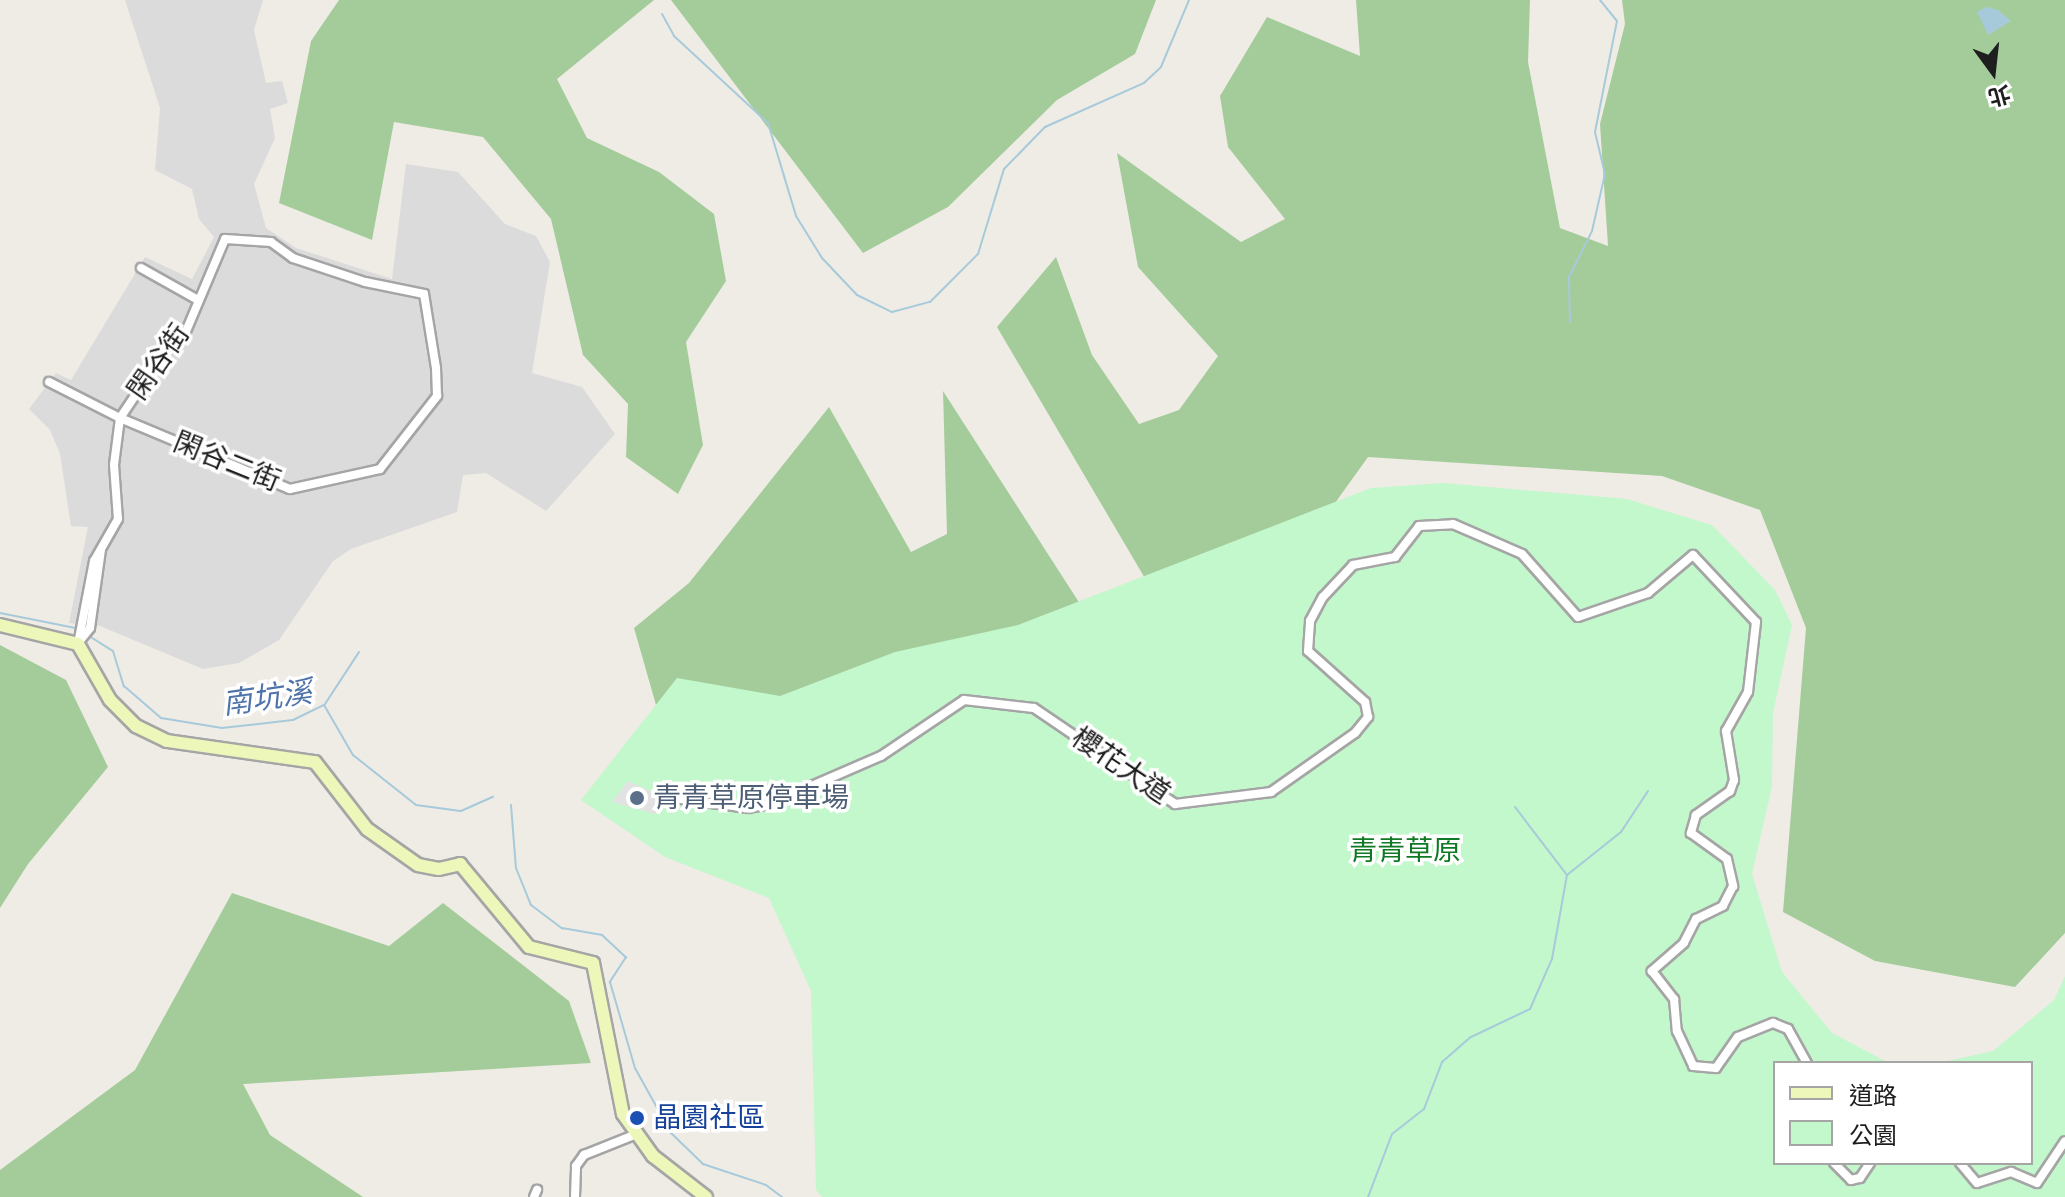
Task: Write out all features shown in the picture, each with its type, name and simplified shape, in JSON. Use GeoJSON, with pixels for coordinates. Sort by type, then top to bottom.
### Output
{"type":"FeatureCollection","features":[{"type":"Feature","properties":{"kind":"street","name":"閑谷街"},"geometry":{"type":"LineString","coordinates":[[79,636],[101,550],[118,519],[114,479],[120,418],[163,354],[184,336],[225,239],[246,237],[365,282],[424,294]]}},
{"type":"Feature","properties":{"kind":"street"},"geometry":{"type":"LineString","coordinates":[[141,268],[198,300]]}},
{"type":"Feature","properties":{"kind":"street","name":"閑谷二街"},"geometry":{"type":"LineString","coordinates":[[49,382],[112,408],[120,418],[290,489],[380,469],[437,396],[424,294]]}},
{"type":"Feature","properties":{"kind":"street","name":"櫻花大道"},"geometry":{"type":"LineString","coordinates":[[681,799],[748,808],[770,804],[881,756],[964,700],[1034,708],[1175,804],[1271,792],[1355,733],[1368,717],[1365,702],[1308,651],[1310,621],[1323,597],[1353,565],[1401,552],[1419,526],[1453,524],[1522,554],[1578,617],[1648,593],[1693,555],[1756,622],[1748,692],[1726,731],[1734,780],[1730,791],[1696,815],[1691,833],[1727,859],[1733,886],[1723,906],[1696,919],[1684,943],[1652,971],[1674,999],[1677,1031],[1693,1066],[1716,1068],[1738,1037],[1773,1023],[1788,1029],[1806,1061]]}},
{"type":"Feature","properties":{"kind":"street","name":"閑谷街"},"geometry":{"type":"LineString","coordinates":[[79,636],[90,628],[101,550]]}},
{"type":"Feature","properties":{"kind":"street"},"geometry":{"type":"LineString","coordinates":[[0,625],[79,636],[110,700],[136,726],[191,747],[315,762],[367,829],[418,865],[439,869],[460,864],[529,947],[593,963],[623,1114],[634,1135],[706,1197]]}},
{"type":"Feature","properties":{"kind":"street"},"geometry":{"type":"LineString","coordinates":[[575,1197],[576,1166],[584,1155],[634,1135]]}},
{"type":"Feature","properties":{"kind":"street"},"geometry":{"type":"LineString","coordinates":[[1962,1165],[1977,1183],[2011,1172],[2037,1183],[2065,1141]]}},
{"type":"Feature","properties":{"kind":"street"},"geometry":{"type":"LineString","coordinates":[[1836,1165],[1851,1180],[1860,1178],[1869,1165]]}},
{"type":"Feature","properties":{"kind":"shaded area"},"geometry":{"type":"Polygon","coordinates":[[[125,0],[263,0],[254,30],[266,83],[282,81],[288,103],[270,109],[275,138],[254,184],[266,228],[296,248],[392,279],[406,164],[458,172],[505,224],[536,236],[550,262],[532,373],[582,387],[615,434],[546,511],[486,473],[463,475],[457,512],[351,549],[333,561],[279,640],[239,663],[203,669],[100,626],[69,623],[88,527],[71,526],[60,454],[50,430],[29,409],[56,373],[71,380],[145,257],[192,279],[214,237],[199,219],[192,189],[155,170],[160,108],[125,0]]]}},
{"type":"Feature","properties":{"kind":"shaded area","name":"青青草原停車場"},"geometry":{"type":"Polygon","coordinates":[[[628,781],[660,795],[655,814],[612,802],[628,781]]]}},
{"type":"Feature","properties":{"kind":"green space"},"geometry":{"type":"Polygon","coordinates":[[[339,0],[654,0],[557,79],[587,138],[659,172],[714,214],[726,281],[686,342],[703,445],[678,494],[626,457],[628,404],[583,355],[551,219],[483,137],[394,122],[372,240],[279,203],[311,41],[339,0]]]}},
{"type":"Feature","properties":{"kind":"green space"},"geometry":{"type":"Polygon","coordinates":[[[671,0],[1156,0],[1135,54],[1057,100],[948,207],[863,253],[671,0]]]}},
{"type":"Feature","properties":{"kind":"green space"},"geometry":{"type":"Polygon","coordinates":[[[1356,0],[1530,0],[1528,62],[1560,228],[1608,246],[1600,124],[1625,24],[1622,0],[2065,0],[2065,933],[2015,987],[1875,961],[1783,912],[1806,628],[1760,510],[1662,476],[1368,457],[1267,598],[1320,725],[1198,773],[1047,675],[851,691],[787,716],[664,733],[634,628],[689,583],[829,407],[911,552],[947,534],[943,391],[1120,666],[1179,636],[997,327],[1056,257],[1092,355],[1139,424],[1179,410],[1218,356],[1138,267],[1117,153],[1241,242],[1285,219],[1228,147],[1220,96],[1267,17],[1360,56],[1356,0]]]}},
{"type":"Feature","properties":{"kind":"green space","name":"青青草原"},"geometry":{"type":"Polygon","coordinates":[[[1444,483],[1627,499],[1712,525],[1775,590],[1792,625],[1773,713],[1772,786],[1752,874],[1782,972],[1832,1033],[1885,1061],[1773,1061],[1773,1165],[2033,1165],[2033,1061],[1948,1061],[1993,1051],[2054,1000],[2065,976],[2065,1197],[822,1197],[816,1190],[811,991],[769,898],[665,857],[581,800],[677,678],[780,696],[895,652],[1018,625],[1371,488],[1444,483]]]}},
{"type":"Feature","properties":{"kind":"green space"},"geometry":{"type":"Polygon","coordinates":[[[0,645],[66,680],[108,767],[28,864],[0,908],[0,645]]]}},
{"type":"Feature","properties":{"kind":"green space"},"geometry":{"type":"Polygon","coordinates":[[[232,893],[389,946],[443,903],[569,1001],[591,1063],[243,1084],[270,1135],[363,1197],[0,1197],[0,1170],[135,1070],[232,893]]]}},
{"type":"Feature","properties":{"kind":"water"},"geometry":{"type":"Polygon","coordinates":[[[1986,7],[1998,10],[2011,21],[1988,35],[1977,12],[1986,7]]]}},
{"type":"Feature","properties":{"kind":"waterway"},"geometry":{"type":"LineString","coordinates":[[662,14],[674,36],[768,123],[796,216],[822,258],[857,295],[892,312],[930,302],[978,254],[1004,169],[1045,127],[1144,83],[1161,67],[1189,0]]}},
{"type":"Feature","properties":{"kind":"waterway"},"geometry":{"type":"LineString","coordinates":[[1570,322],[1569,277],[1592,231],[1605,174],[1595,132],[1617,21],[1600,0]]}},
{"type":"Feature","properties":{"kind":"waterway","name":"南坑溪"},"geometry":{"type":"LineString","coordinates":[[0,613],[76,628]]}},
{"type":"Feature","properties":{"kind":"waterway","name":"南坑溪"},"geometry":{"type":"LineString","coordinates":[[89,636],[113,651],[124,686],[161,718],[222,728],[293,720],[324,705],[353,755],[416,805],[461,811],[493,797]]}},
{"type":"Feature","properties":{"kind":"waterway"},"geometry":{"type":"LineString","coordinates":[[325,704],[359,652]]}},
{"type":"Feature","properties":{"kind":"waterway"},"geometry":{"type":"LineString","coordinates":[[1368,1197],[1392,1134],[1424,1109],[1442,1062],[1471,1037],[1530,1009],[1552,959],[1567,875],[1621,832],[1648,791]]}},
{"type":"Feature","properties":{"kind":"waterway","name":"南坑溪"},"geometry":{"type":"LineString","coordinates":[[511,805],[516,868],[531,905],[562,928],[602,935],[626,957],[610,982],[635,1068],[671,1133],[703,1164],[766,1185],[782,1197]]}},
{"type":"Feature","properties":{"kind":"waterway"},"geometry":{"type":"LineString","coordinates":[[1515,807],[1567,875]]}},
{"type":"Feature","properties":{"kind":"place","name":"青青草原停車場"},"geometry":{"type":"Point","coordinates":[637,798]}},
{"type":"Feature","properties":{"kind":"place","name":"晶園社區"},"geometry":{"type":"Point","coordinates":[637,1118]}}]}
